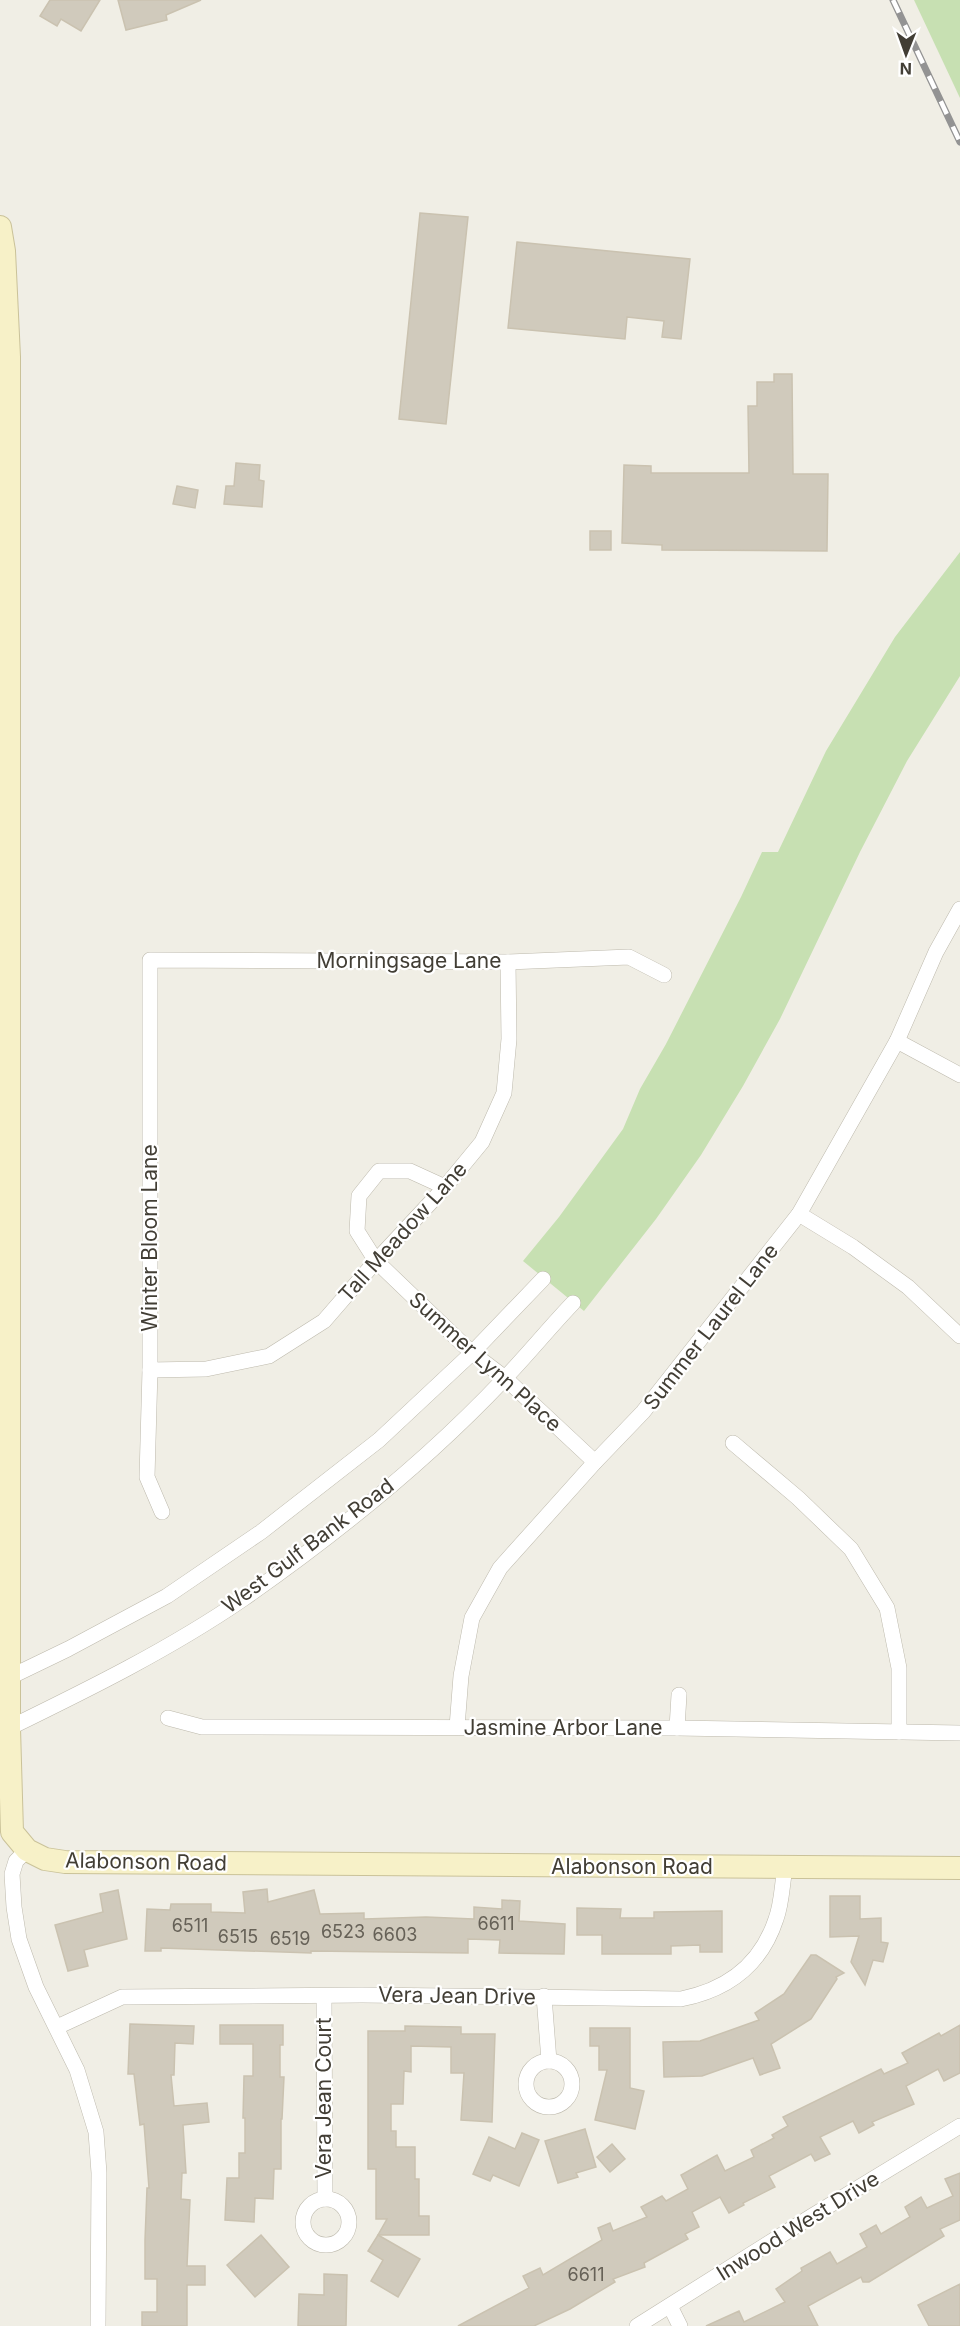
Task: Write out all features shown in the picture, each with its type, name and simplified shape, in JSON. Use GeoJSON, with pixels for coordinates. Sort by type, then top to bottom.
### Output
{"type":"FeatureCollection","features":[{"type":"Feature","properties":{"kind":"street"},"geometry":{"type":"LineString","coordinates":[[0,227],[7,302],[4,442],[5,1729],[12,1832],[27,1850],[16,1861],[12,1874],[19,1939],[36,1987],[77,2070],[96,2132],[99,2173],[98,2326]]}},
{"type":"Feature","properties":{"kind":"street","name":"Summer Laurel Lane"},"geometry":{"type":"LineString","coordinates":[[457,1727],[461,1676],[472,1618],[500,1568],[595,1462],[644,1412],[799,1214],[897,1041],[936,952],[960,909]]}},
{"type":"Feature","properties":{"kind":"street","name":"Morningsage Lane"},"geometry":{"type":"LineString","coordinates":[[150,960],[508,962],[629,957],[664,975]]}},
{"type":"Feature","properties":{"kind":"street","name":"Winter Bloom Lane"},"geometry":{"type":"LineString","coordinates":[[150,960],[150,1370],[147,1477],[162,1512]]}},
{"type":"Feature","properties":{"kind":"street","name":"Tall Meadow Lane"},"geometry":{"type":"LineString","coordinates":[[150,1370],[206,1369],[269,1356],[324,1321],[445,1187],[482,1142],[504,1093],[509,1039],[508,962]]}},
{"type":"Feature","properties":{"kind":"street"},"geometry":{"type":"LineString","coordinates":[[897,1041],[960,1075]]}},
{"type":"Feature","properties":{"kind":"street","name":"Summer Lynn Place"},"geometry":{"type":"LineString","coordinates":[[445,1187],[410,1171],[379,1171],[359,1196],[357,1231],[376,1261],[472,1353],[505,1378],[595,1462]]}},
{"type":"Feature","properties":{"kind":"street"},"geometry":{"type":"LineString","coordinates":[[799,1214],[853,1247],[908,1287],[960,1336]]}},
{"type":"Feature","properties":{"kind":"street","name":"West Gulf Bank Road"},"geometry":{"type":"LineString","coordinates":[[5,1679],[68,1649],[167,1596],[261,1532],[379,1440],[472,1353],[543,1279]]}},
{"type":"Feature","properties":{"kind":"street","name":"West Gulf Bank Road"},"geometry":{"type":"LineString","coordinates":[[5,1729],[159,1651],[242,1600],[388,1488],[505,1378],[573,1303]]}},
{"type":"Feature","properties":{"kind":"street"},"geometry":{"type":"LineString","coordinates":[[733,1443],[798,1498],[851,1550],[887,1608],[899,1668],[899,1732]]}},
{"type":"Feature","properties":{"kind":"street"},"geometry":{"type":"LineString","coordinates":[[677,1728],[679,1695]]}},
{"type":"Feature","properties":{"kind":"street","name":"Jasmine Arbor Lane"},"geometry":{"type":"LineString","coordinates":[[168,1718],[202,1727],[677,1728],[960,1733]]}},
{"type":"Feature","properties":{"kind":"street","name":"Alabonson Road"},"geometry":{"type":"LineString","coordinates":[[27,1850],[45,1859],[66,1862],[960,1868]]}},
{"type":"Feature","properties":{"kind":"street","name":"Vera Jean Drive"},"geometry":{"type":"LineString","coordinates":[[57,2027],[122,1997],[362,1995],[681,1999],[702,1995],[724,1985],[748,1968],[764,1946],[777,1918],[785,1868]]}},
{"type":"Feature","properties":{"kind":"street"},"geometry":{"type":"LineString","coordinates":[[544,1996],[549,2061]]}},
{"type":"Feature","properties":{"kind":"street","name":"Vera Jean Court"},"geometry":{"type":"LineString","coordinates":[[324,1997],[324,2199]]}},
{"type":"Feature","properties":{"kind":"street","name":"Inwood West Drive"},"geometry":{"type":"LineString","coordinates":[[637,2326],[960,2126]]}},
{"type":"Feature","properties":{"kind":"street"},"geometry":{"type":"LineString","coordinates":[[670,2306],[680,2326]]}},
{"type":"Feature","properties":{"kind":"green space"},"geometry":{"type":"Polygon","coordinates":[[[914,0],[960,0],[960,98],[914,0]]]}},
{"type":"Feature","properties":{"kind":"green space"},"geometry":{"type":"Polygon","coordinates":[[[960,552],[960,676],[907,761],[860,852],[780,1019],[743,1086],[701,1155],[656,1219],[584,1311],[523,1261],[559,1217],[623,1129],[640,1089],[666,1044],[762,852],[778,852],[826,751],[895,637],[960,552]]]}},
{"type":"Feature","properties":{"kind":"building"},"geometry":{"type":"Polygon","coordinates":[[[50,0],[100,0],[81,31],[61,19],[57,26],[40,16],[50,0]]]}},
{"type":"Feature","properties":{"kind":"building"},"geometry":{"type":"Polygon","coordinates":[[[118,0],[201,0],[166,15],[167,20],[126,30],[118,0]]]}},
{"type":"Feature","properties":{"kind":"building"},"geometry":{"type":"Polygon","coordinates":[[[420,213],[468,217],[446,424],[399,419],[420,213]]]}},
{"type":"Feature","properties":{"kind":"building"},"geometry":{"type":"Polygon","coordinates":[[[517,242],[690,259],[681,339],[662,337],[664,321],[627,317],[625,339],[508,328],[517,242]]]}},
{"type":"Feature","properties":{"kind":"building"},"geometry":{"type":"Polygon","coordinates":[[[774,374],[792,374],[793,474],[828,474],[827,551],[662,550],[662,545],[622,543],[624,465],[651,466],[651,473],[749,473],[748,406],[757,406],[757,382],[774,382],[774,374]]]}},
{"type":"Feature","properties":{"kind":"building"},"geometry":{"type":"Polygon","coordinates":[[[236,463],[260,465],[259,480],[264,481],[262,507],[224,504],[226,486],[234,486],[236,463]]]}},
{"type":"Feature","properties":{"kind":"building"},"geometry":{"type":"Polygon","coordinates":[[[177,486],[198,490],[195,508],[173,504],[177,486]]]}},
{"type":"Feature","properties":{"kind":"building"},"geometry":{"type":"Polygon","coordinates":[[[590,531],[611,531],[611,550],[590,550],[590,531]]]}},
{"type":"Feature","properties":{"kind":"building"},"geometry":{"type":"Polygon","coordinates":[[[267,1889],[268,1902],[314,1890],[320,1914],[364,1913],[364,1919],[426,1917],[474,1919],[474,1907],[502,1909],[502,1900],[520,1901],[519,1921],[565,1924],[564,1954],[499,1953],[500,1940],[468,1939],[468,1953],[311,1951],[311,1953],[161,1948],[161,1951],[145,1951],[147,1909],[170,1910],[171,1904],[211,1904],[211,1912],[245,1913],[243,1892],[267,1889]]]}},
{"type":"Feature","properties":{"kind":"building"},"geometry":{"type":"Polygon","coordinates":[[[118,1890],[127,1939],[84,1950],[88,1966],[68,1971],[55,1925],[103,1912],[100,1894],[118,1890]]]}},
{"type":"Feature","properties":{"kind":"building"},"geometry":{"type":"Polygon","coordinates":[[[830,1896],[860,1896],[860,1919],[881,1918],[881,1942],[888,1943],[883,1962],[873,1960],[865,1985],[851,1962],[859,1936],[830,1937],[830,1896]]]}},
{"type":"Feature","properties":{"kind":"building"},"geometry":{"type":"Polygon","coordinates":[[[577,1908],[621,1909],[620,1918],[654,1918],[654,1912],[722,1911],[722,1952],[700,1952],[700,1945],[671,1946],[671,1954],[602,1954],[602,1935],[577,1935],[577,1908]]]}},
{"type":"Feature","properties":{"kind":"building"},"geometry":{"type":"Polygon","coordinates":[[[811,1955],[816,1955],[844,1973],[836,1977],[837,1979],[811,2019],[771,2044],[780,2068],[760,2075],[753,2058],[702,2076],[664,2077],[663,2042],[700,2041],[759,2020],[755,2013],[784,1994],[811,1955]]]}},
{"type":"Feature","properties":{"kind":"building"},"geometry":{"type":"Polygon","coordinates":[[[130,2024],[194,2026],[193,2044],[175,2043],[174,2075],[171,2075],[174,2106],[207,2103],[209,2122],[183,2125],[186,2173],[182,2173],[181,2199],[190,2200],[187,2266],[205,2266],[205,2285],[187,2285],[187,2326],[142,2326],[142,2312],[157,2312],[157,2279],[145,2279],[147,2188],[149,2188],[144,2124],[140,2125],[134,2074],[128,2074],[130,2024]]]}},
{"type":"Feature","properties":{"kind":"building"},"geometry":{"type":"Polygon","coordinates":[[[220,2025],[283,2025],[283,2045],[280,2045],[280,2077],[284,2077],[281,2169],[274,2169],[273,2199],[255,2198],[254,2222],[225,2220],[227,2178],[239,2178],[239,2153],[245,2153],[244,2076],[253,2076],[253,2044],[220,2044],[220,2025]]]}},
{"type":"Feature","properties":{"kind":"building"},"geometry":{"type":"Polygon","coordinates":[[[960,2025],[960,2073],[944,2081],[938,2069],[906,2086],[914,2104],[872,2122],[874,2125],[859,2133],[853,2121],[820,2137],[830,2154],[815,2161],[811,2154],[769,2176],[775,2187],[743,2203],[744,2205],[729,2213],[720,2197],[692,2212],[699,2227],[685,2234],[688,2239],[644,2263],[645,2267],[613,2279],[615,2282],[570,2309],[534,2326],[458,2326],[529,2288],[523,2276],[540,2268],[543,2275],[602,2240],[598,2228],[610,2223],[613,2231],[647,2217],[641,2207],[662,2196],[666,2201],[688,2189],[681,2175],[717,2155],[725,2171],[754,2157],[751,2150],[774,2138],[772,2135],[788,2126],[783,2117],[881,2069],[884,2074],[908,2063],[902,2053],[939,2033],[941,2036],[960,2025]]]}},
{"type":"Feature","properties":{"kind":"building"},"geometry":{"type":"Polygon","coordinates":[[[405,2026],[461,2027],[461,2034],[495,2034],[492,2122],[461,2120],[464,2073],[451,2073],[451,2047],[411,2046],[411,2072],[404,2071],[403,2104],[391,2104],[391,2131],[396,2131],[396,2147],[415,2147],[415,2179],[419,2179],[419,2216],[429,2216],[429,2235],[378,2235],[387,2219],[376,2219],[376,2169],[368,2169],[368,2031],[405,2031],[405,2026]]]}},
{"type":"Feature","properties":{"kind":"building"},"geometry":{"type":"Polygon","coordinates":[[[590,2028],[630,2028],[630,2088],[644,2091],[635,2129],[595,2120],[607,2070],[599,2070],[599,2046],[590,2046],[590,2028]]]}},
{"type":"Feature","properties":{"kind":"building"},"geometry":{"type":"Polygon","coordinates":[[[585,2129],[596,2167],[576,2173],[578,2177],[558,2183],[545,2141],[585,2129]]]}},
{"type":"Feature","properties":{"kind":"building"},"geometry":{"type":"Polygon","coordinates":[[[522,2133],[539,2140],[519,2186],[493,2175],[490,2181],[473,2174],[489,2137],[515,2149],[522,2133]]]}},
{"type":"Feature","properties":{"kind":"building"},"geometry":{"type":"Polygon","coordinates":[[[612,2144],[625,2159],[610,2172],[597,2157],[612,2144]]]}},
{"type":"Feature","properties":{"kind":"building"},"geometry":{"type":"Polygon","coordinates":[[[960,2173],[960,2220],[940,2229],[944,2236],[869,2282],[863,2282],[861,2277],[808,2306],[818,2326],[706,2326],[739,2311],[744,2322],[785,2302],[776,2289],[802,2271],[801,2268],[830,2252],[837,2264],[867,2247],[860,2234],[876,2225],[881,2234],[910,2217],[905,2207],[921,2197],[927,2208],[953,2196],[945,2179],[960,2173]]]}},
{"type":"Feature","properties":{"kind":"building"},"geometry":{"type":"Polygon","coordinates":[[[261,2235],[289,2267],[255,2297],[227,2265],[261,2235]]]}},
{"type":"Feature","properties":{"kind":"building"},"geometry":{"type":"Polygon","coordinates":[[[378,2235],[420,2259],[398,2297],[371,2281],[383,2260],[368,2251],[378,2235]]]}},
{"type":"Feature","properties":{"kind":"building"},"geometry":{"type":"Polygon","coordinates":[[[324,2274],[347,2275],[346,2326],[298,2326],[299,2294],[324,2295],[324,2274]]]}},
{"type":"Feature","properties":{"kind":"building"},"geometry":{"type":"Polygon","coordinates":[[[960,2284],[960,2326],[929,2326],[918,2305],[960,2284]]]}},
{"type":"Feature","properties":{"kind":"railway"},"geometry":{"type":"LineString","coordinates":[[893,0],[960,142]]}}]}
